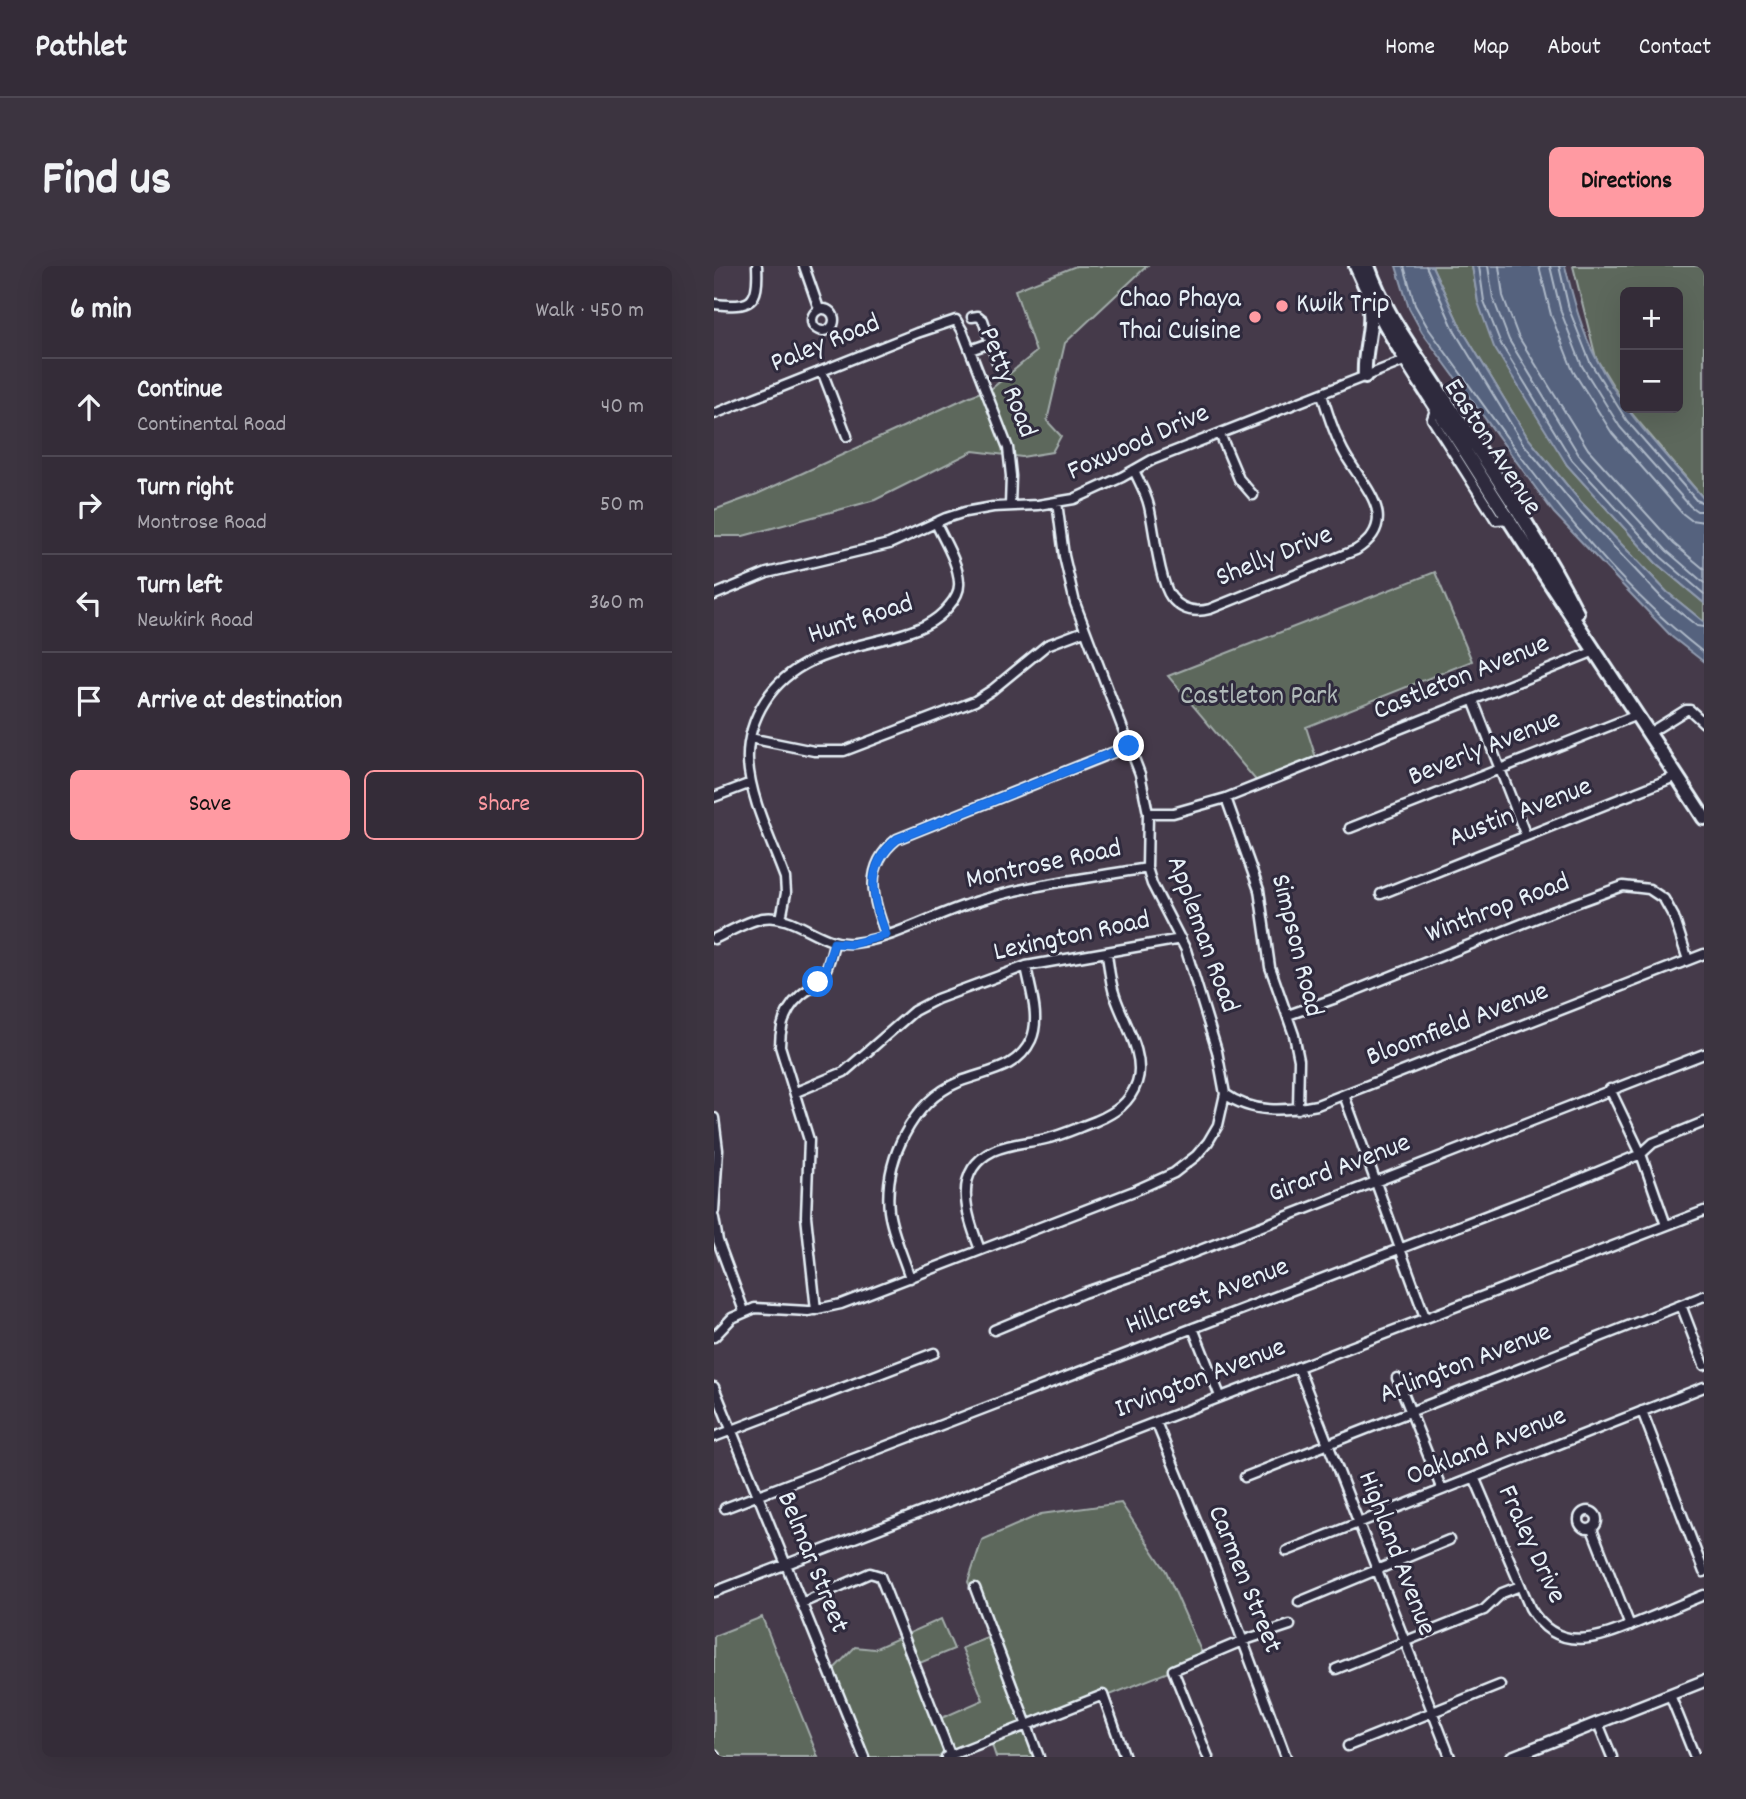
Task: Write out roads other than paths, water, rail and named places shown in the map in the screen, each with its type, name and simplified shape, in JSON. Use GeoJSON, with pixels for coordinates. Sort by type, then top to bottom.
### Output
{"type":"FeatureCollection","features":[{"type":"Feature","properties":{"kind":"main road","name":"Easton Avenue"},"geometry":{"type":"LineString","coordinates":[[1356,266],[1368,295],[1514,517],[1565,589],[1595,651],[1704,818]]}},
{"type":"Feature","properties":{"kind":"main road","name":"Easton Avenue"},"geometry":{"type":"LineString","coordinates":[[1368,266],[1436,407],[1477,460]]}},
{"type":"Feature","properties":{"kind":"main road"},"geometry":{"type":"LineString","coordinates":[[1364,376],[1370,326],[1368,295]]}},
{"type":"Feature","properties":{"kind":"street"},"geometry":{"type":"LineString","coordinates":[[714,304],[735,306],[752,300],[758,287],[757,266]]}},
{"type":"Feature","properties":{"kind":"street"},"geometry":{"type":"LineString","coordinates":[[804,266],[820,309]]}},
{"type":"Feature","properties":{"kind":"street"},"geometry":{"type":"LineString","coordinates":[[972,317],[978,316],[983,320],[996,362]]}},
{"type":"Feature","properties":{"kind":"street","name":"Petty Road"},"geometry":{"type":"LineString","coordinates":[[956,320],[1008,448],[1010,506]]}},
{"type":"Feature","properties":{"kind":"street","name":"Paley Road"},"geometry":{"type":"LineString","coordinates":[[714,414],[956,320]]}},
{"type":"Feature","properties":{"kind":"street"},"geometry":{"type":"LineString","coordinates":[[970,350],[990,343]]}},
{"type":"Feature","properties":{"kind":"street","name":"Foxwood Drive"},"geometry":{"type":"LineString","coordinates":[[714,595],[767,573],[889,544],[965,512],[1057,502],[1084,496],[1152,460],[1411,358]]}},
{"type":"Feature","properties":{"kind":"street"},"geometry":{"type":"LineString","coordinates":[[822,371],[847,436]]}},
{"type":"Feature","properties":{"kind":"street","name":"Shelly Drive"},"geometry":{"type":"LineString","coordinates":[[1134,470],[1148,502],[1163,573],[1171,597],[1183,608],[1200,611],[1247,595],[1356,550],[1373,535],[1378,525],[1377,506],[1345,454],[1327,414],[1322,394]]}},
{"type":"Feature","properties":{"kind":"street"},"geometry":{"type":"LineString","coordinates":[[1436,407],[1432,419],[1496,520],[1514,517]]}},
{"type":"Feature","properties":{"kind":"street"},"geometry":{"type":"LineString","coordinates":[[1220,434],[1240,479],[1253,495]]}},
{"type":"Feature","properties":{"kind":"street","name":"Appleman Road"},"geometry":{"type":"LineString","coordinates":[[744,1311],[761,1307],[816,1310],[841,1304],[910,1278],[1174,1173],[1196,1156],[1218,1125],[1225,1094],[1217,1051],[1181,939],[1152,884],[1147,868],[1146,799],[1129,746],[1084,631],[1064,556],[1057,502]]}},
{"type":"Feature","properties":{"kind":"street","name":"Hunt Road"},"geometry":{"type":"LineString","coordinates":[[781,919],[786,893],[785,878],[751,783],[748,761],[750,738],[758,714],[772,689],[798,666],[816,657],[916,631],[943,614],[956,595],[959,581],[956,565],[936,523]]}},
{"type":"Feature","properties":{"kind":"street"},"geometry":{"type":"LineString","coordinates":[[750,738],[814,751],[844,751],[975,701],[1047,645],[1084,631]]}},
{"type":"Feature","properties":{"kind":"street","name":"Castleton Avenue"},"geometry":{"type":"LineString","coordinates":[[1148,813],[1173,813],[1226,798],[1595,651]]}},
{"type":"Feature","properties":{"kind":"street"},"geometry":{"type":"LineString","coordinates":[[1473,700],[1526,836]]}},
{"type":"Feature","properties":{"kind":"street"},"geometry":{"type":"LineString","coordinates":[[1649,733],[1686,710],[1690,710],[1704,723]]}},
{"type":"Feature","properties":{"kind":"street","name":"Beverly Avenue"},"geometry":{"type":"LineString","coordinates":[[1350,828],[1637,715]]}},
{"type":"Feature","properties":{"kind":"street"},"geometry":{"type":"LineString","coordinates":[[886,935],[874,902],[873,878],[886,850],[897,839],[1129,746]]}},
{"type":"Feature","properties":{"kind":"street","name":"Austin Avenue"},"geometry":{"type":"LineString","coordinates":[[1381,894],[1677,776]]}},
{"type":"Feature","properties":{"kind":"street"},"geometry":{"type":"LineString","coordinates":[[714,797],[751,783]]}},
{"type":"Feature","properties":{"kind":"street","name":"Simpson Road"},"geometry":{"type":"LineString","coordinates":[[1226,798],[1259,890],[1270,967],[1287,1015],[1298,1060],[1298,1109]]}},
{"type":"Feature","properties":{"kind":"street","name":"Montrose Road"},"geometry":{"type":"LineString","coordinates":[[781,919],[834,943],[852,944],[905,930],[975,902],[1019,889],[1147,868]]}},
{"type":"Feature","properties":{"kind":"street","name":"Winthrop Road"},"geometry":{"type":"LineString","coordinates":[[1287,1015],[1339,997],[1554,911],[1623,887],[1649,889],[1664,899],[1674,917],[1688,960]]}},
{"type":"Feature","properties":{"kind":"street"},"geometry":{"type":"LineString","coordinates":[[714,939],[762,918],[781,919]]}},
{"type":"Feature","properties":{"kind":"street","name":"Lexington Road"},"geometry":{"type":"LineString","coordinates":[[796,1092],[845,1072],[914,1012],[993,977],[1026,966],[1181,939]]}},
{"type":"Feature","properties":{"kind":"street"},"geometry":{"type":"LineString","coordinates":[[816,1310],[806,1216],[809,1140],[780,1046],[781,1024],[794,1002],[818,982],[826,969],[834,943]]}},
{"type":"Feature","properties":{"kind":"street"},"geometry":{"type":"LineString","coordinates":[[980,1250],[968,1218],[965,1192],[973,1170],[983,1158],[1003,1147],[1048,1139],[1111,1115],[1127,1101],[1137,1083],[1138,1058],[1115,997],[1107,954]]}},
{"type":"Feature","properties":{"kind":"street","name":"Bloomfield Avenue"},"geometry":{"type":"LineString","coordinates":[[1225,1094],[1250,1107],[1298,1109],[1344,1095],[1704,954]]}},
{"type":"Feature","properties":{"kind":"street"},"geometry":{"type":"LineString","coordinates":[[910,1278],[889,1210],[889,1187],[898,1150],[917,1114],[926,1104],[948,1087],[1010,1065],[1027,1048],[1033,1034],[1035,1016],[1026,966]]}},
{"type":"Feature","properties":{"kind":"street","name":"Girard Avenue"},"geometry":{"type":"LineString","coordinates":[[994,1330],[1083,1293],[1141,1273],[1704,1054]]}},
{"type":"Feature","properties":{"kind":"street"},"geometry":{"type":"LineString","coordinates":[[1610,1089],[1641,1154],[1666,1225]]}},
{"type":"Feature","properties":{"kind":"street"},"geometry":{"type":"LineString","coordinates":[[1344,1095],[1425,1317]]}},
{"type":"Feature","properties":{"kind":"street"},"geometry":{"type":"LineString","coordinates":[[714,1118],[718,1150],[714,1211]]}},
{"type":"Feature","properties":{"kind":"street","name":"Hillcrest Avenue"},"geometry":{"type":"LineString","coordinates":[[725,1508],[1641,1154],[1653,1143],[1704,1122]]}},
{"type":"Feature","properties":{"kind":"street","name":"Irvington Avenue"},"geometry":{"type":"LineString","coordinates":[[714,1592],[1704,1211]]}},
{"type":"Feature","properties":{"kind":"street"},"geometry":{"type":"LineString","coordinates":[[714,1218],[718,1251],[744,1311],[732,1318],[714,1337]]}},
{"type":"Feature","properties":{"kind":"street","name":"Arlington Avenue"},"geometry":{"type":"LineString","coordinates":[[1245,1477],[1704,1296]]}},
{"type":"Feature","properties":{"kind":"street"},"geometry":{"type":"LineString","coordinates":[[1681,1305],[1704,1365]]}},
{"type":"Feature","properties":{"kind":"street"},"geometry":{"type":"LineString","coordinates":[[1193,1328],[1220,1396]]}},
{"type":"Feature","properties":{"kind":"street"},"geometry":{"type":"LineString","coordinates":[[714,1437],[934,1353]]}},
{"type":"Feature","properties":{"kind":"street","name":"Highland Avenue"},"geometry":{"type":"LineString","coordinates":[[1298,1367],[1450,1757]]}},
{"type":"Feature","properties":{"kind":"street"},"geometry":{"type":"LineString","coordinates":[[1397,1378],[1442,1490]]}},
{"type":"Feature","properties":{"kind":"street","name":"Belmar Street"},"geometry":{"type":"LineString","coordinates":[[714,1387],[864,1757]]}},
{"type":"Feature","properties":{"kind":"street","name":"Oakland Avenue"},"geometry":{"type":"LineString","coordinates":[[1287,1551],[1704,1388]]}},
{"type":"Feature","properties":{"kind":"street"},"geometry":{"type":"LineString","coordinates":[[1642,1411],[1704,1572]]}},
{"type":"Feature","properties":{"kind":"street","name":"Carmen Street"},"geometry":{"type":"LineString","coordinates":[[1156,1422],[1215,1566],[1286,1757]]}},
{"type":"Feature","properties":{"kind":"street","name":"Fraley Drive"},"geometry":{"type":"LineString","coordinates":[[1475,1479],[1535,1618],[1556,1634],[1573,1639],[1591,1639],[1704,1595]]}},
{"type":"Feature","properties":{"kind":"street"},"geometry":{"type":"LineString","coordinates":[[1592,1528],[1630,1626]]}},
{"type":"Feature","properties":{"kind":"street"},"geometry":{"type":"LineString","coordinates":[[1300,1602],[1449,1540]]}},
{"type":"Feature","properties":{"kind":"street"},"geometry":{"type":"LineString","coordinates":[[802,1603],[870,1573],[880,1576],[949,1756],[1103,1695],[1125,1757]]}},
{"type":"Feature","properties":{"kind":"street"},"geometry":{"type":"LineString","coordinates":[[1336,1669],[1484,1610],[1502,1593],[1520,1586]]}},
{"type":"Feature","properties":{"kind":"street"},"geometry":{"type":"LineString","coordinates":[[975,1588],[1039,1757]]}},
{"type":"Feature","properties":{"kind":"street"},"geometry":{"type":"LineString","coordinates":[[1208,1757],[1173,1670],[1290,1625]]}},
{"type":"Feature","properties":{"kind":"street"},"geometry":{"type":"LineString","coordinates":[[1512,1757],[1704,1681]]}},
{"type":"Feature","properties":{"kind":"street"},"geometry":{"type":"LineString","coordinates":[[1348,1746],[1500,1685]]}},
{"type":"Feature","properties":{"kind":"street"},"geometry":{"type":"LineString","coordinates":[[1670,1695],[1695,1757]]}},
{"type":"Feature","properties":{"kind":"street"},"geometry":{"type":"LineString","coordinates":[[1598,1723],[1612,1757]]}},
{"type":"Feature","properties":{"kind":"water"},"geometry":{"type":"Polygon","coordinates":[[[1396,266],[1432,266],[1461,328],[1528,438],[1580,501],[1667,592],[1704,622],[1704,662],[1672,637],[1554,513],[1422,332],[1409,308],[1396,266]]]}},
{"type":"Feature","properties":{"kind":"water"},"geometry":{"type":"Polygon","coordinates":[[[1472,266],[1565,266],[1586,336],[1620,399],[1620,413],[1631,413],[1704,499],[1704,603],[1656,563],[1567,465],[1494,347],[1478,302],[1472,266]]]}},
{"type":"Feature","properties":{"kind":"place","name":"Kwik Trip"},"geometry":{"type":"Point","coordinates":[1282,306]}},
{"type":"Feature","properties":{"kind":"place","name":"Chao Phaya Thai Cuisine"},"geometry":{"type":"Point","coordinates":[1255,317]}},
{"type":"Feature","properties":{"kind":"park label","name":"Castleton Park"},"geometry":{"type":"Point","coordinates":[1259,698]}}]}
